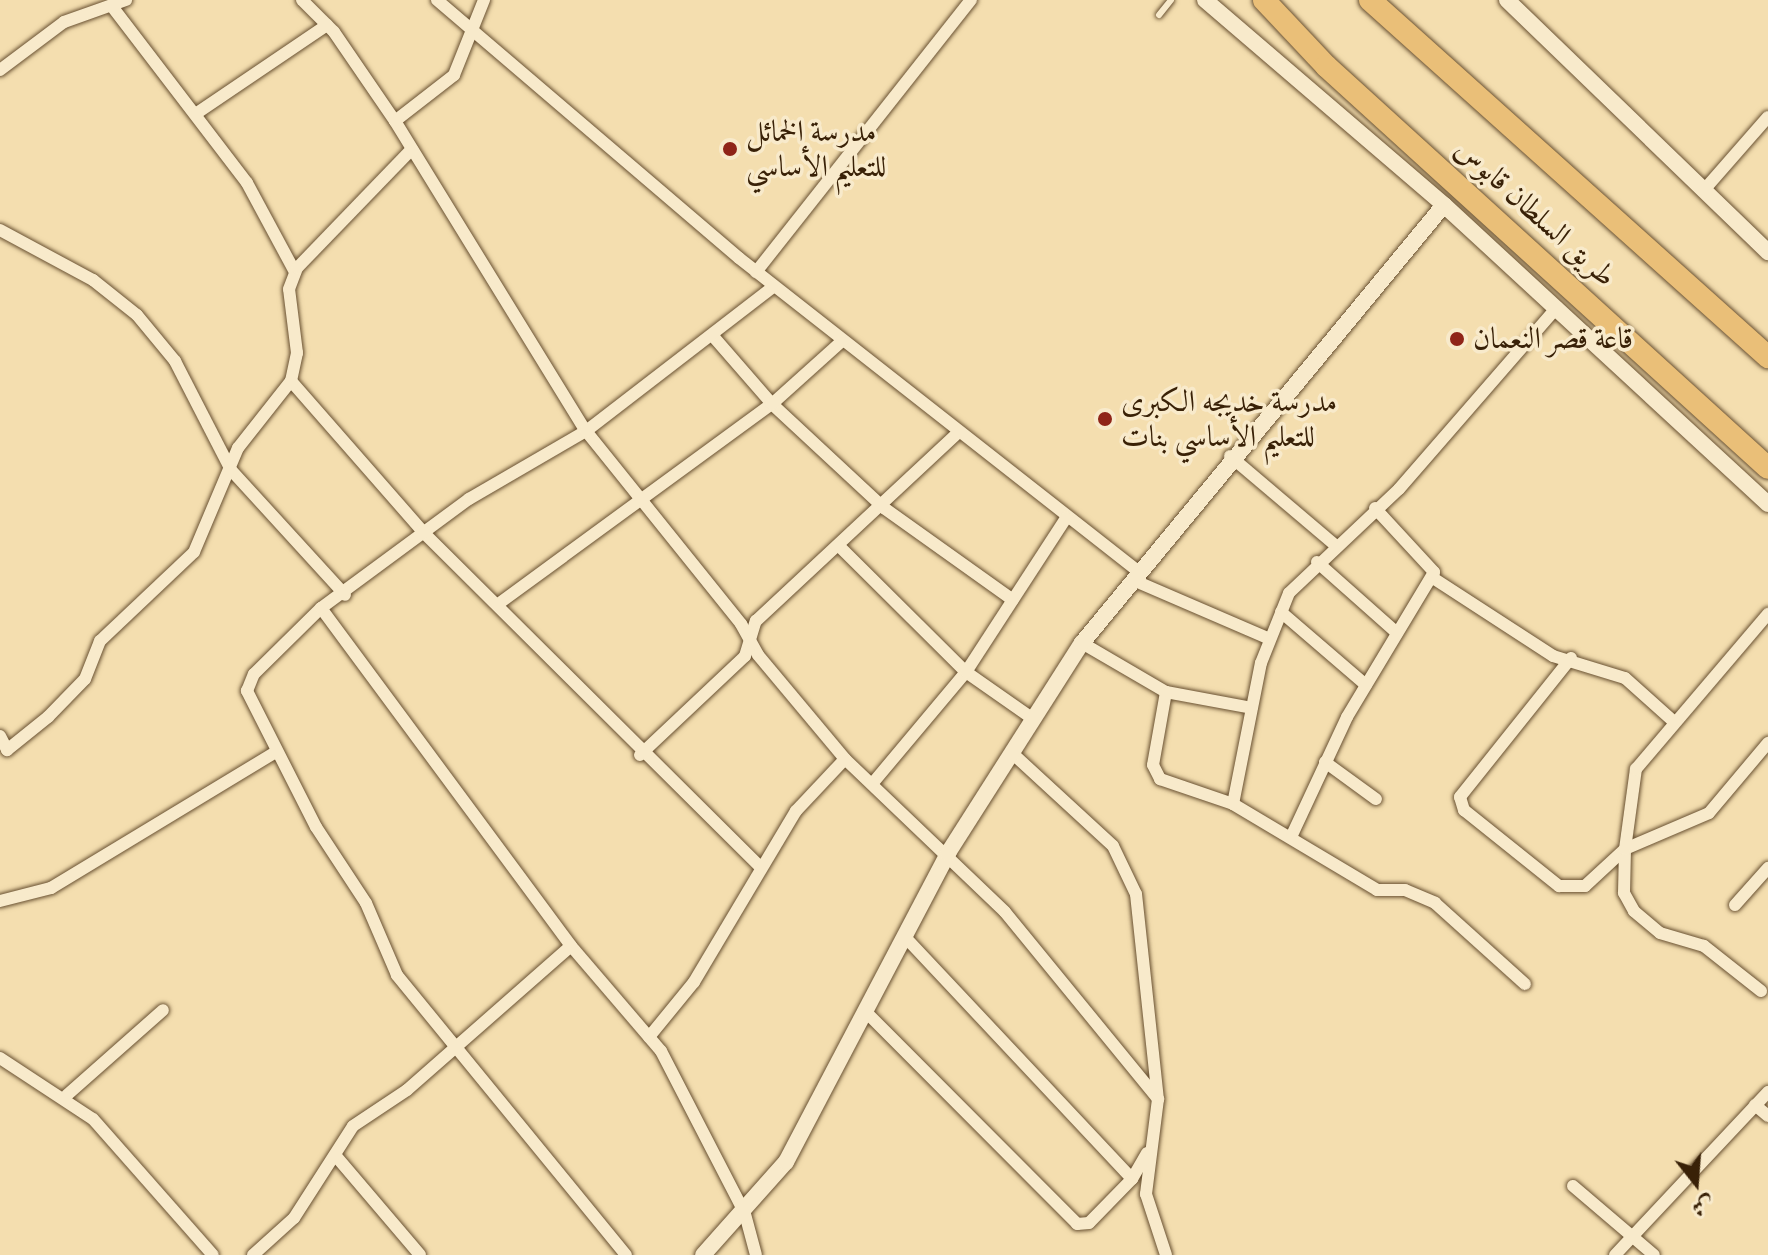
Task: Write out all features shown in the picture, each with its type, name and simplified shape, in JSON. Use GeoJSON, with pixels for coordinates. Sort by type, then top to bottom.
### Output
{"type":"FeatureCollection","features":[{"type":"Feature","properties":{"kind":"highway","name":"طريق السلطان قابوس"},"geometry":{"type":"LineString","coordinates":[[1264,0],[1326,66],[1768,468]]}},
{"type":"Feature","properties":{"kind":"highway","name":"طريق السلطان قابوس"},"geometry":{"type":"LineString","coordinates":[[1370,0],[1768,357]]}},
{"type":"Feature","properties":{"kind":"street"},"geometry":{"type":"LineString","coordinates":[[0,70],[64,22],[114,9],[126,0]]}},
{"type":"Feature","properties":{"kind":"street"},"geometry":{"type":"LineString","coordinates":[[302,0],[327,25],[395,121],[586,431],[636,498],[845,759],[948,853],[1158,1099]]}},
{"type":"Feature","properties":{"kind":"street"},"geometry":{"type":"LineString","coordinates":[[437,0],[756,272],[1136,576],[1270,639]]}},
{"type":"Feature","properties":{"kind":"street"},"geometry":{"type":"LineString","coordinates":[[395,121],[454,75],[484,0]]}},
{"type":"Feature","properties":{"kind":"street"},"geometry":{"type":"LineString","coordinates":[[756,272],[971,0]]}},
{"type":"Feature","properties":{"kind":"street"},"geometry":{"type":"LineString","coordinates":[[1205,0],[1444,205],[1768,504]]}},
{"type":"Feature","properties":{"kind":"street"},"geometry":{"type":"LineString","coordinates":[[1507,0],[1768,252]]}},
{"type":"Feature","properties":{"kind":"street"},"geometry":{"type":"LineString","coordinates":[[114,9],[197,113],[295,272]]}},
{"type":"Feature","properties":{"kind":"street"},"geometry":{"type":"LineString","coordinates":[[197,113],[327,25]]}},
{"type":"Feature","properties":{"kind":"street"},"geometry":{"type":"LineString","coordinates":[[1704,190],[1768,117]]}},
{"type":"Feature","properties":{"kind":"street"},"geometry":{"type":"LineString","coordinates":[[0,736],[7,750],[85,679],[100,641],[194,552],[238,448],[291,381],[297,353],[289,289],[295,272],[412,149]]}},
{"type":"Feature","properties":{"kind":"street"},"geometry":{"type":"LineString","coordinates":[[703,1255],[745,1214],[786,1162],[867,1013],[948,853],[1082,643],[1230,456],[1444,205]]}},
{"type":"Feature","properties":{"kind":"street"},"geometry":{"type":"LineString","coordinates":[[0,230],[93,280],[137,315],[175,361],[231,470],[345,595]]}},
{"type":"Feature","properties":{"kind":"street"},"geometry":{"type":"LineString","coordinates":[[626,1255],[456,1043],[397,975],[366,903],[248,700],[249,682],[321,608],[345,595],[425,534],[586,431],[774,286]]}},
{"type":"Feature","properties":{"kind":"street"},"geometry":{"type":"LineString","coordinates":[[1233,804],[1252,708],[1270,639],[1281,612],[1317,562],[1375,508],[1557,307]]}},
{"type":"Feature","properties":{"kind":"street"},"geometry":{"type":"LineString","coordinates":[[712,335],[772,404],[884,508],[1013,600]]}},
{"type":"Feature","properties":{"kind":"street"},"geometry":{"type":"LineString","coordinates":[[501,602],[636,498],[772,404],[842,341]]}},
{"type":"Feature","properties":{"kind":"street"},"geometry":{"type":"LineString","coordinates":[[291,381],[425,534],[501,602],[640,755],[761,868]]}},
{"type":"Feature","properties":{"kind":"street"},"geometry":{"type":"LineString","coordinates":[[640,755],[745,656],[756,621],[884,508],[959,432]]}},
{"type":"Feature","properties":{"kind":"street"},"geometry":{"type":"LineString","coordinates":[[1230,456],[1336,546]]}},
{"type":"Feature","properties":{"kind":"street"},"geometry":{"type":"LineString","coordinates":[[1292,835],[1325,762],[1366,685],[1433,578],[1431,561],[1375,508]]}},
{"type":"Feature","properties":{"kind":"street"},"geometry":{"type":"LineString","coordinates":[[872,784],[966,672],[1066,518]]}},
{"type":"Feature","properties":{"kind":"street"},"geometry":{"type":"LineString","coordinates":[[840,547],[966,672],[1033,719]]}},
{"type":"Feature","properties":{"kind":"street"},"geometry":{"type":"LineString","coordinates":[[1317,562],[1397,633]]}},
{"type":"Feature","properties":{"kind":"street"},"geometry":{"type":"LineString","coordinates":[[1433,578],[1553,656],[1571,658],[1625,678],[1672,720]]}},
{"type":"Feature","properties":{"kind":"street"},"geometry":{"type":"LineString","coordinates":[[321,608],[571,946],[649,1037],[745,1214],[756,1255]]}},
{"type":"Feature","properties":{"kind":"street"},"geometry":{"type":"LineString","coordinates":[[1281,612],[1366,685]]}},
{"type":"Feature","properties":{"kind":"street"},"geometry":{"type":"LineString","coordinates":[[1761,991],[1704,946],[1660,933],[1634,911],[1624,893],[1625,849],[1636,769],[1672,720],[1768,614]]}},
{"type":"Feature","properties":{"kind":"street"},"geometry":{"type":"LineString","coordinates":[[1082,643],[1166,692],[1252,708]]}},
{"type":"Feature","properties":{"kind":"street"},"geometry":{"type":"LineString","coordinates":[[1571,658],[1465,784],[1461,804],[1568,889],[1593,882],[1625,849],[1709,813],[1768,743]]}},
{"type":"Feature","properties":{"kind":"street"},"geometry":{"type":"LineString","coordinates":[[1166,692],[1155,773],[1166,784],[1233,804],[1292,835],[1377,890],[1405,890],[1435,903],[1525,984]]}},
{"type":"Feature","properties":{"kind":"street"},"geometry":{"type":"LineString","coordinates":[[0,901],[51,888],[276,752]]}},
{"type":"Feature","properties":{"kind":"street"},"geometry":{"type":"LineString","coordinates":[[1012,753],[1113,846],[1136,894],[1158,1099],[1149,1151],[1146,1194],[1166,1255]]}},
{"type":"Feature","properties":{"kind":"street"},"geometry":{"type":"LineString","coordinates":[[649,1037],[694,982],[796,811],[845,759]]}},
{"type":"Feature","properties":{"kind":"street"},"geometry":{"type":"LineString","coordinates":[[1325,762],[1376,799]]}},
{"type":"Feature","properties":{"kind":"street"},"geometry":{"type":"LineString","coordinates":[[1735,905],[1768,868]]}},
{"type":"Feature","properties":{"kind":"street"},"geometry":{"type":"LineString","coordinates":[[906,938],[1132,1179]]}},
{"type":"Feature","properties":{"kind":"street"},"geometry":{"type":"LineString","coordinates":[[253,1255],[294,1218],[353,1126],[407,1090],[456,1043],[571,946]]}},
{"type":"Feature","properties":{"kind":"street"},"geometry":{"type":"LineString","coordinates":[[67,1095],[163,1010]]}},
{"type":"Feature","properties":{"kind":"street"},"geometry":{"type":"LineString","coordinates":[[867,1013],[1077,1224],[1089,1223],[1132,1179],[1149,1151]]}},
{"type":"Feature","properties":{"kind":"street"},"geometry":{"type":"LineString","coordinates":[[0,1076],[5,1061],[67,1095],[213,1255]]}},
{"type":"Feature","properties":{"kind":"street"},"geometry":{"type":"LineString","coordinates":[[1615,1255],[1768,1092]]}},
{"type":"Feature","properties":{"kind":"street"},"geometry":{"type":"LineString","coordinates":[[1755,1105],[1768,1116]]}},
{"type":"Feature","properties":{"kind":"street"},"geometry":{"type":"LineString","coordinates":[[335,1155],[420,1255]]}},
{"type":"Feature","properties":{"kind":"street"},"geometry":{"type":"LineString","coordinates":[[1573,1186],[1654,1255]]}},
{"type":"Feature","properties":{"kind":"lane"},"geometry":{"type":"LineString","coordinates":[[1159,15],[1171,0]]}},
{"type":"Feature","properties":{"kind":"place","name":"مدرسة الخمائل للتعليم الأساسي"},"geometry":{"type":"Point","coordinates":[730,149]}},
{"type":"Feature","properties":{"kind":"place","name":"قاعة قصر النعمان"},"geometry":{"type":"Point","coordinates":[1457,339]}},
{"type":"Feature","properties":{"kind":"place","name":"مدرسة خديجه الكبرى للتعليم الأساسي بنات"},"geometry":{"type":"Point","coordinates":[1105,419]}}]}
